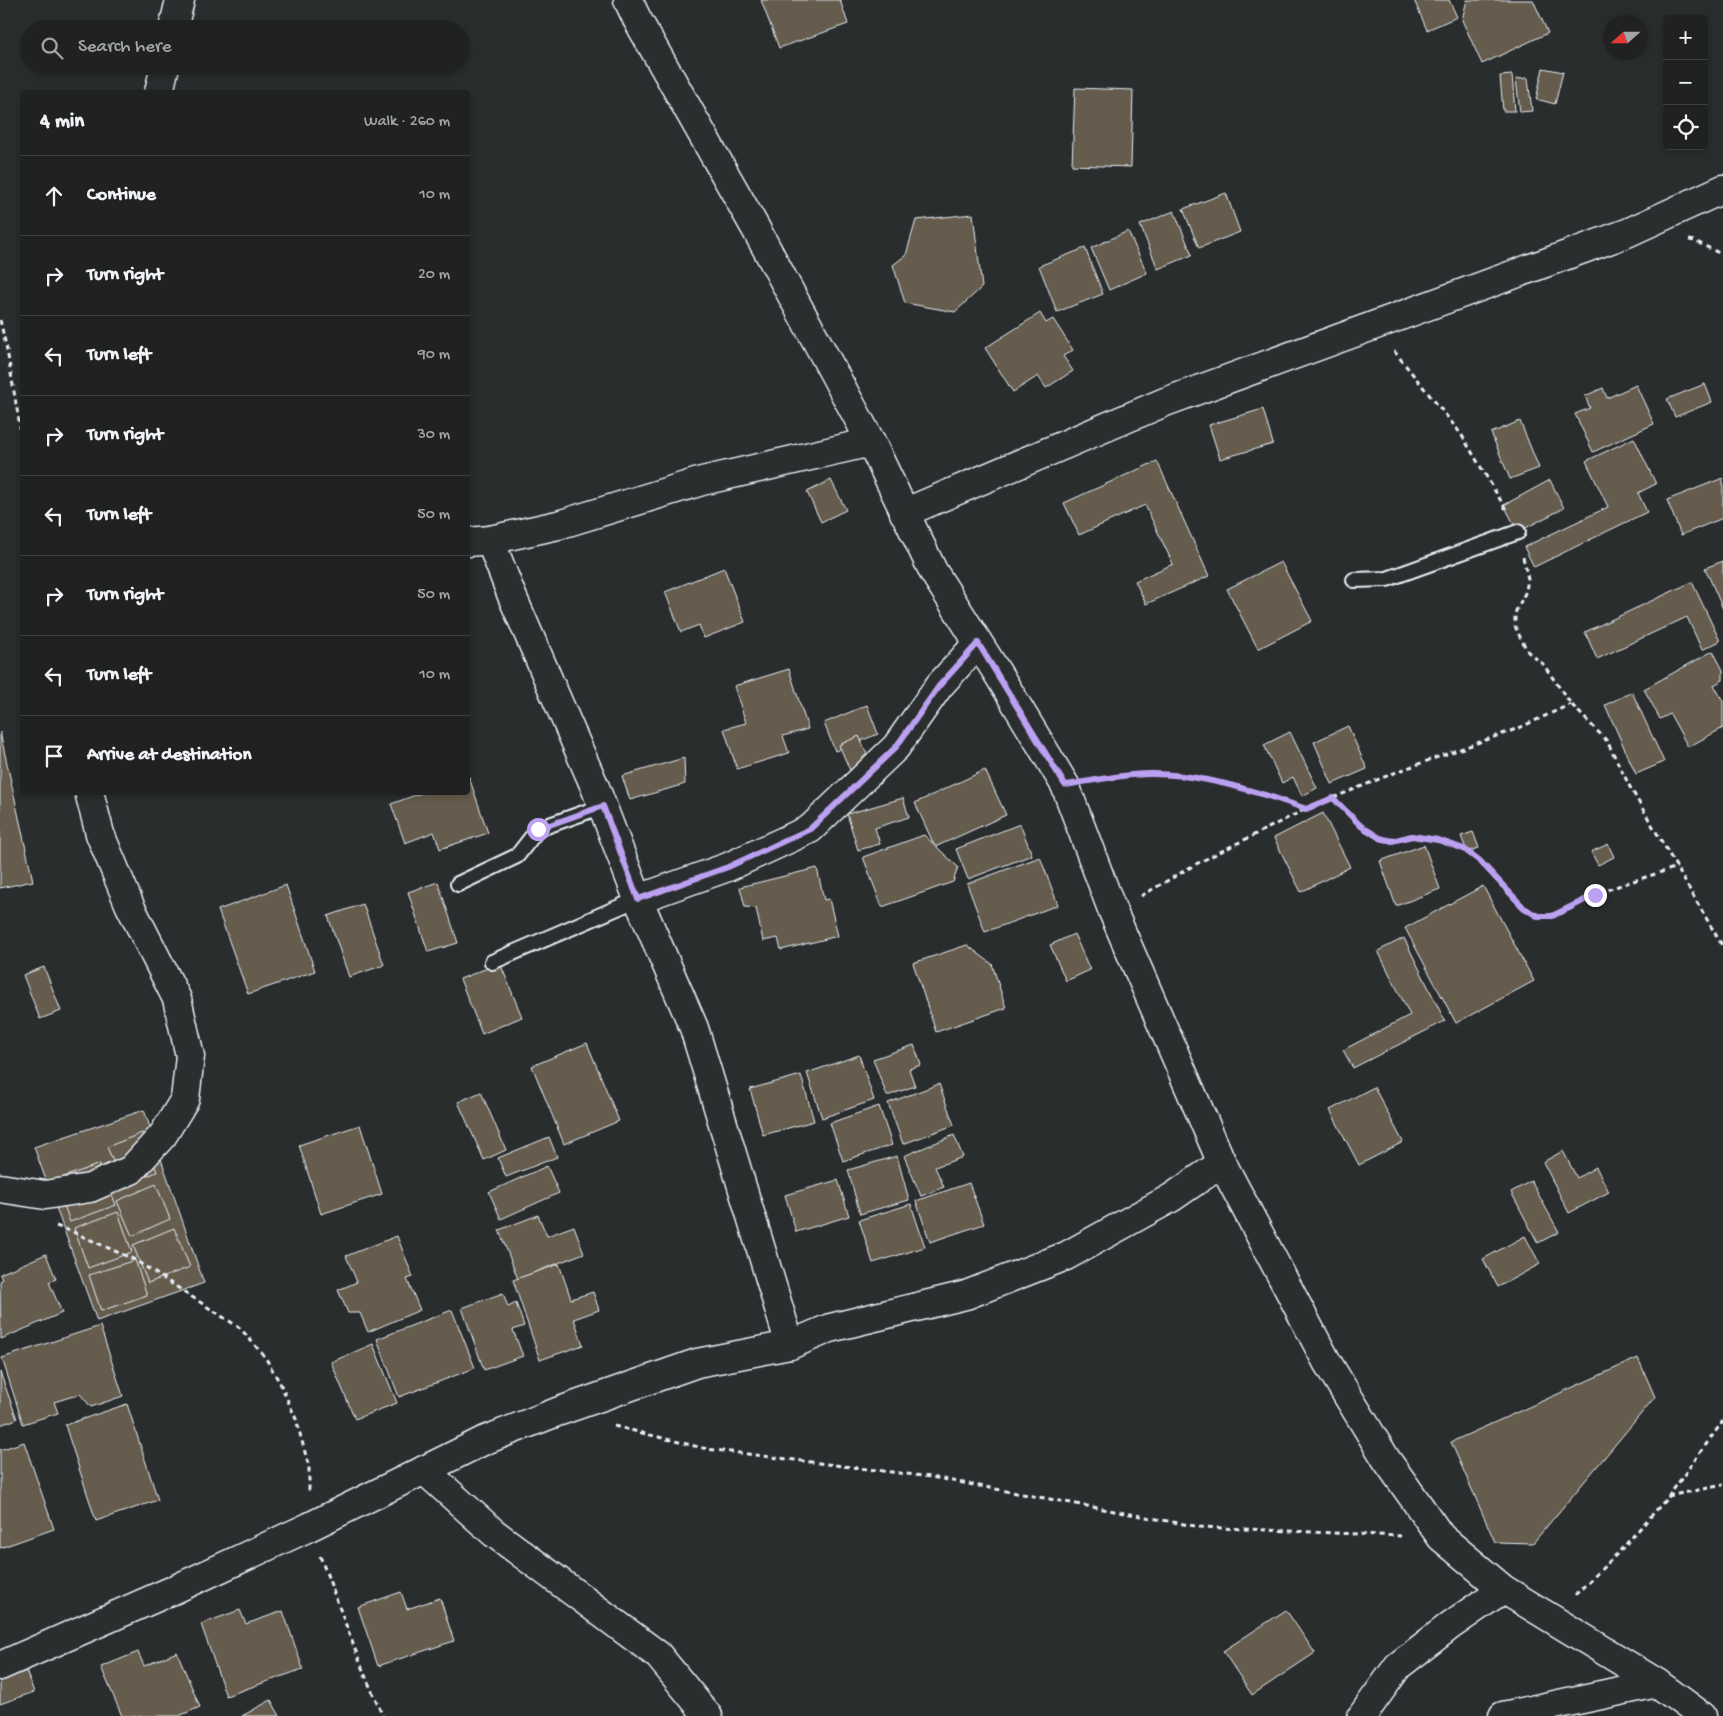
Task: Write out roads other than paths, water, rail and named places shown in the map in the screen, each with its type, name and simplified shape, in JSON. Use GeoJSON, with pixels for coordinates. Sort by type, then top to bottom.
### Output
{"type":"FeatureCollection","features":[{"type":"Feature","properties":{"kind":"street"},"geometry":{"type":"LineString","coordinates":[[175,20],[180,0]]}},
{"type":"Feature","properties":{"kind":"street"},"geometry":{"type":"LineString","coordinates":[[628,0],[636,18],[756,229],[871,442],[933,571],[1065,785],[1113,912],[1222,1163],[1327,1362],[1386,1459],[1441,1537],[1503,1589],[1657,1683],[1702,1716]]}},
{"type":"Feature","properties":{"kind":"street"},"geometry":{"type":"LineString","coordinates":[[159,90],[163,75]]}},
{"type":"Feature","properties":{"kind":"street"},"geometry":{"type":"LineString","coordinates":[[904,513],[1164,402],[1627,233],[1723,189]]}},
{"type":"Feature","properties":{"kind":"street"},"geometry":{"type":"LineString","coordinates":[[790,1345],[694,1028],[638,899],[603,806],[544,666],[512,596],[479,541],[558,525],[702,481],[871,442]]}},
{"type":"Feature","properties":{"kind":"street"},"geometry":{"type":"LineString","coordinates":[[638,899],[728,867],[810,829],[896,747],[939,686],[978,643]]}},
{"type":"Feature","properties":{"kind":"street"},"geometry":{"type":"LineString","coordinates":[[0,1188],[45,1194],[63,1192],[90,1188],[131,1170],[163,1135],[185,1099],[190,1056],[177,999],[130,906],[100,834],[90,795]]}},
{"type":"Feature","properties":{"kind":"street"},"geometry":{"type":"LineString","coordinates":[[0,1666],[171,1591],[309,1527],[483,1441],[557,1412],[688,1366],[790,1345],[830,1328],[966,1295],[1066,1256],[1171,1198],[1222,1163]]}},
{"type":"Feature","properties":{"kind":"street"},"geometry":{"type":"LineString","coordinates":[[424,1470],[494,1533],[658,1655],[708,1716]]}},
{"type":"Feature","properties":{"kind":"street"},"geometry":{"type":"LineString","coordinates":[[1362,1716],[1398,1666],[1451,1625],[1503,1589]]}},
{"type":"Feature","properties":{"kind":"street"},"geometry":{"type":"LineString","coordinates":[[1503,1716],[1657,1683]]}},
{"type":"Feature","properties":{"kind":"lane"},"geometry":{"type":"LineString","coordinates":[[1354,580],[1387,579],[1518,532]]}},
{"type":"Feature","properties":{"kind":"lane"},"geometry":{"type":"LineString","coordinates":[[458,884],[517,856],[538,829],[603,806]]}},
{"type":"Feature","properties":{"kind":"lane"},"geometry":{"type":"LineString","coordinates":[[492,962],[638,899]]}}]}
